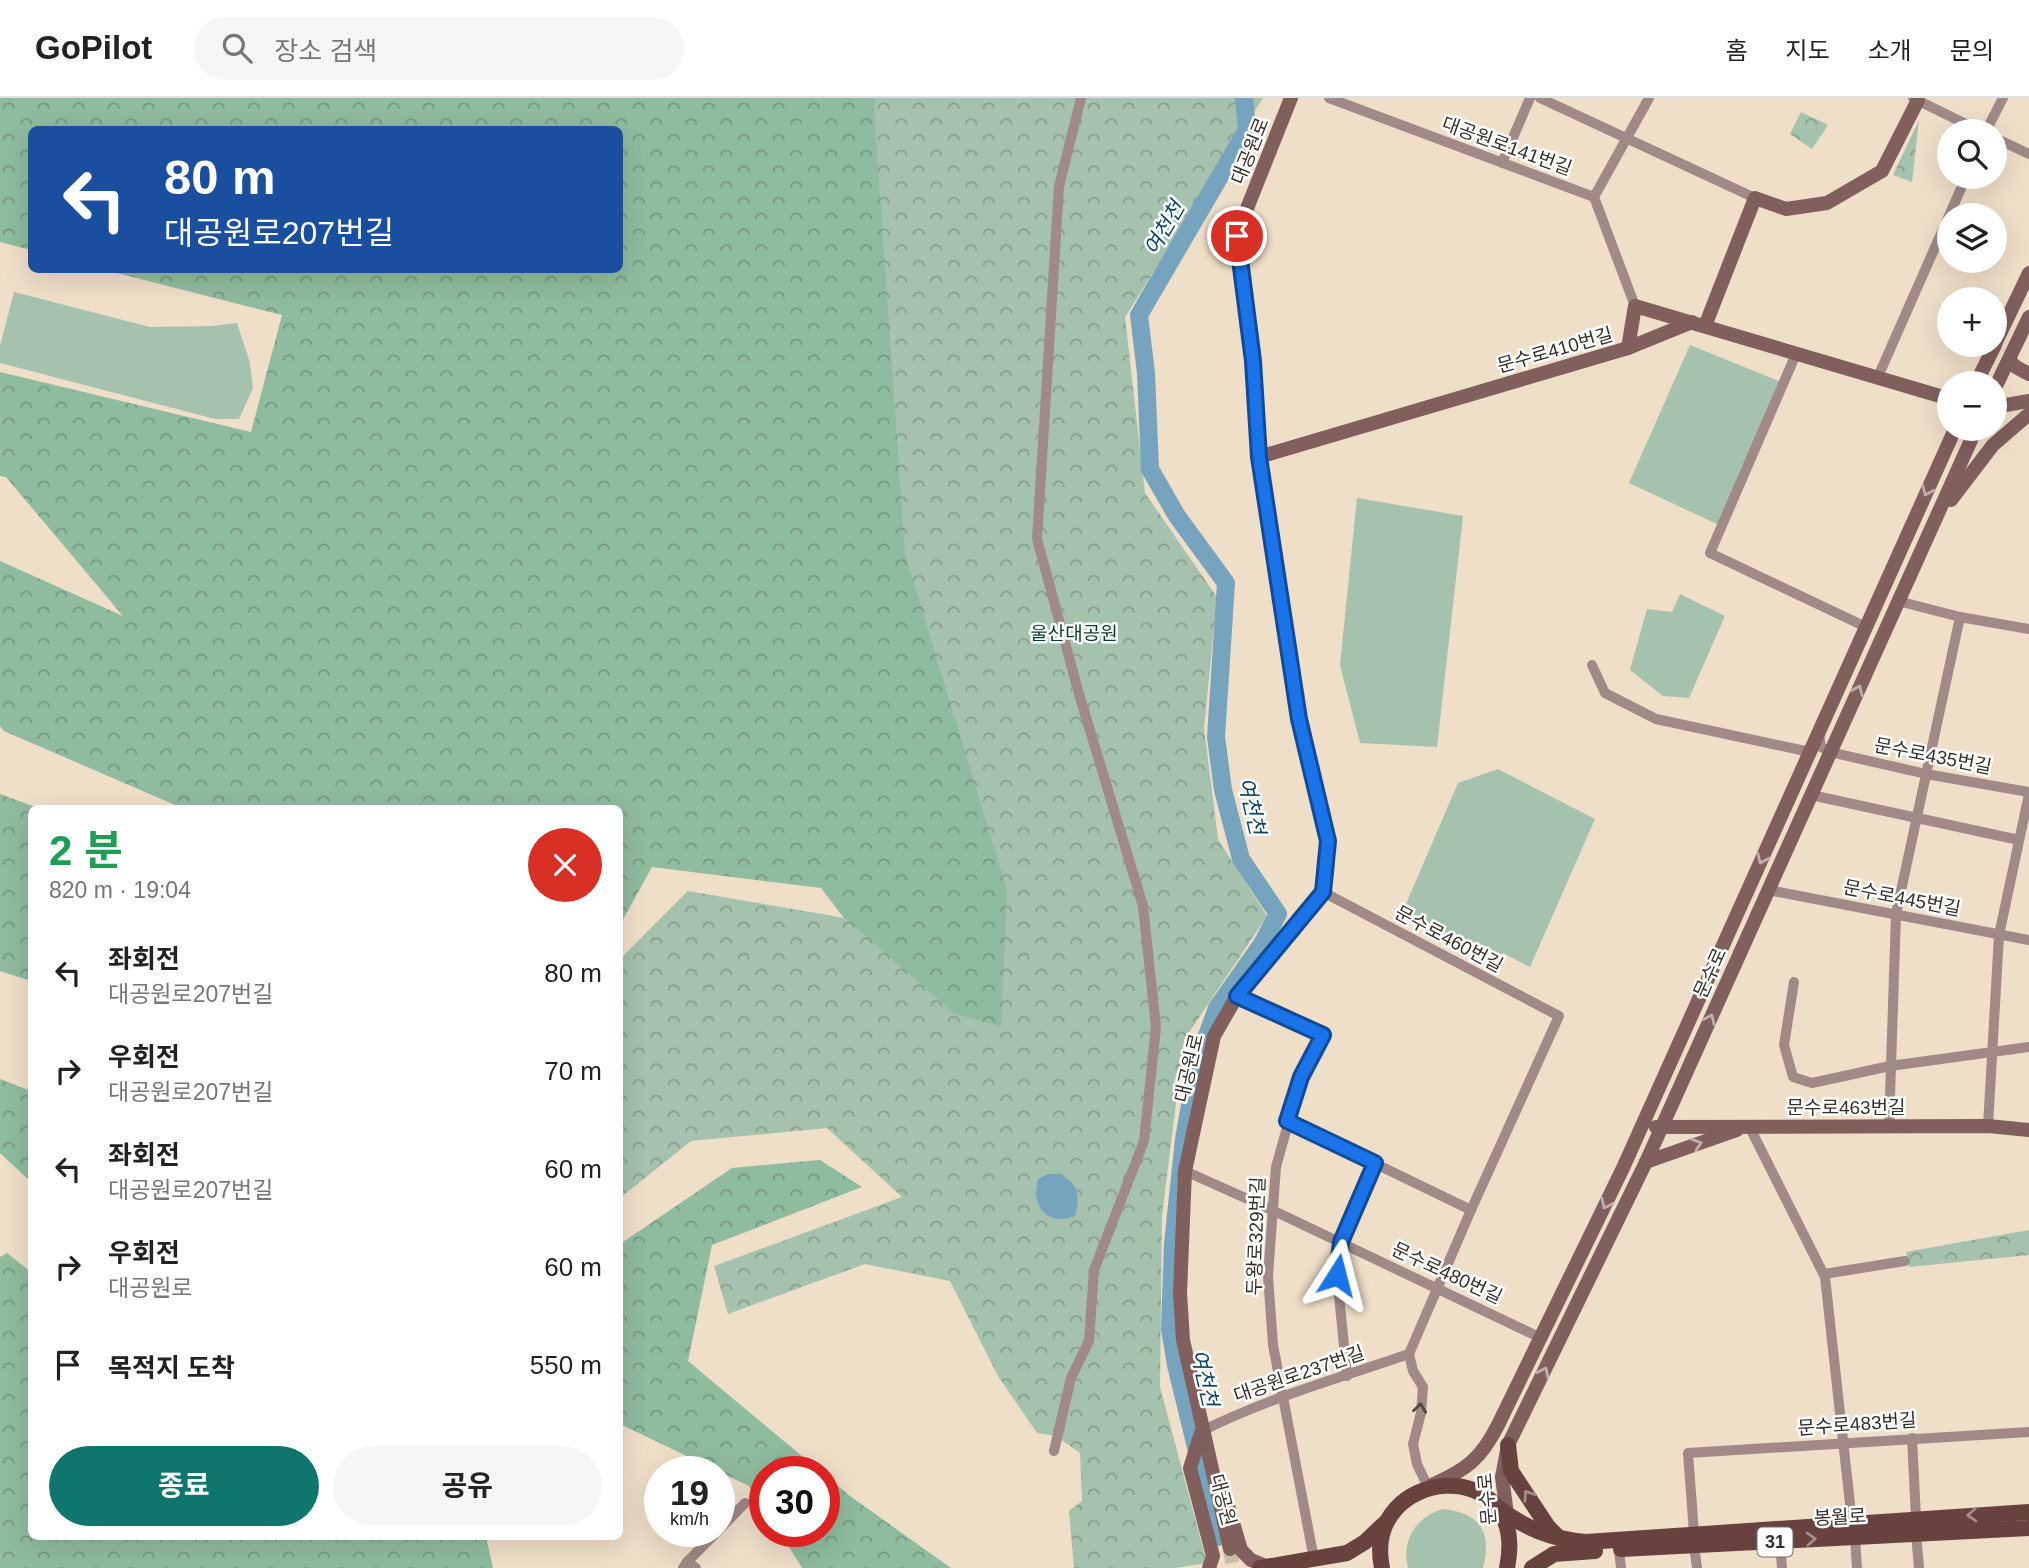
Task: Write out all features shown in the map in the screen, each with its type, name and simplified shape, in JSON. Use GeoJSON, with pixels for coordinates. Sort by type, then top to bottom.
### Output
{"type":"FeatureCollection","features":[{"type":"Feature","properties":{"kind":"main road"},"geometry":{"type":"LineString","coordinates":[[1508,1445],[1511,1471],[1562,1546],[1550,1568]]}},
{"type":"Feature","properties":{"kind":"main road","name":"봉월로"},"geometry":{"type":"LineString","coordinates":[[1428,1487],[1447,1485],[1467,1488],[1562,1546],[1602,1545],[1619,1549],[1694,1540],[1780,1541],[1854,1530],[1916,1526],[2029,1528]]}},
{"type":"Feature","properties":{"kind":"main road"},"geometry":{"type":"LineString","coordinates":[[1264,1567],[1348,1553],[1376,1532],[1411,1496],[1428,1487]]}},
{"type":"Feature","properties":{"kind":"main road"},"geometry":{"type":"LineString","coordinates":[[1502,1510],[1510,1536],[1507,1568]]}},
{"type":"Feature","properties":{"kind":"main road"},"geometry":{"type":"LineString","coordinates":[[1916,1526],[2029,1512]]}},
{"type":"Feature","properties":{"kind":"main road"},"geometry":{"type":"LineString","coordinates":[[1382,1568],[1383,1536],[1394,1513]]}},
{"type":"Feature","properties":{"kind":"main road"},"geometry":{"type":"LineString","coordinates":[[1602,1545],[1854,1530]]}},
{"type":"Feature","properties":{"kind":"main road","name":"봉월로"},"geometry":{"type":"LineString","coordinates":[[1532,1568],[1562,1546]]}},
{"type":"Feature","properties":{"kind":"street"},"geometry":{"type":"LineString","coordinates":[[1055,1451],[1071,1378],[1089,1340],[1094,1270],[1144,1141],[1156,1027],[1143,906],[1077,687],[1037,539],[1059,186],[1081,98]]}},
{"type":"Feature","properties":{"kind":"street","name":"대공원로"},"geometry":{"type":"LineString","coordinates":[[1222,1555],[1213,1451],[1202,1432],[1183,1340],[1180,1293],[1185,1171],[1214,1036],[1237,996],[1323,892],[1328,841],[1299,719],[1259,457],[1253,361],[1237,236],[1291,98]]}},
{"type":"Feature","properties":{"kind":"street","name":"대공원로141번길"},"geometry":{"type":"LineString","coordinates":[[1329,98],[1594,197]]}},
{"type":"Feature","properties":{"kind":"street"},"geometry":{"type":"LineString","coordinates":[[1502,163],[1530,98]]}},
{"type":"Feature","properties":{"kind":"street"},"geometry":{"type":"LineString","coordinates":[[1541,98],[1755,198],[1786,209],[1802,209],[1828,203],[1882,170],[1915,99],[1956,119]]}},
{"type":"Feature","properties":{"kind":"street"},"geometry":{"type":"LineString","coordinates":[[1649,98],[1594,197],[1635,306],[1937,396]]}},
{"type":"Feature","properties":{"kind":"street"},"geometry":{"type":"LineString","coordinates":[[1992,119],[2003,98]]}},
{"type":"Feature","properties":{"kind":"street"},"geometry":{"type":"LineString","coordinates":[[2007,144],[2029,154]]}},
{"type":"Feature","properties":{"kind":"street"},"geometry":{"type":"LineString","coordinates":[[1877,379],[1961,189]]}},
{"type":"Feature","properties":{"kind":"street"},"geometry":{"type":"LineString","coordinates":[[1628,348],[1699,324],[1755,198]]}},
{"type":"Feature","properties":{"kind":"street"},"geometry":{"type":"LineString","coordinates":[[2007,319],[2029,273]]}},
{"type":"Feature","properties":{"kind":"street","name":"문수로410번길"},"geometry":{"type":"LineString","coordinates":[[1259,457],[1628,348],[1635,306]]}},
{"type":"Feature","properties":{"kind":"street"},"geometry":{"type":"LineString","coordinates":[[2003,371],[2029,317]]}},
{"type":"Feature","properties":{"kind":"street"},"geometry":{"type":"LineString","coordinates":[[1796,354],[1710,552],[1866,627]]}},
{"type":"Feature","properties":{"kind":"street"},"geometry":{"type":"LineString","coordinates":[[2008,360],[2029,374]]}},
{"type":"Feature","properties":{"kind":"street"},"geometry":{"type":"LineString","coordinates":[[2007,405],[2029,401]]}},
{"type":"Feature","properties":{"kind":"street"},"geometry":{"type":"LineString","coordinates":[[1929,533],[1978,463],[2010,429],[2029,414]]}},
{"type":"Feature","properties":{"kind":"street","name":"문수로"},"geometry":{"type":"LineString","coordinates":[[1428,1487],[1466,1467],[1481,1455],[1493,1436],[1635,1142],[1950,441]]}},
{"type":"Feature","properties":{"kind":"street","name":"문수로"},"geometry":{"type":"LineString","coordinates":[[1502,1510],[1502,1477],[1508,1445],[1646,1163],[1971,441]]}},
{"type":"Feature","properties":{"kind":"street"},"geometry":{"type":"LineString","coordinates":[[1898,601],[1959,617],[2029,629]]}},
{"type":"Feature","properties":{"kind":"street"},"geometry":{"type":"LineString","coordinates":[[1889,1127],[1896,914],[1959,617]]}},
{"type":"Feature","properties":{"kind":"street"},"geometry":{"type":"LineString","coordinates":[[1592,665],[1605,693],[1656,719],[1810,752]]}},
{"type":"Feature","properties":{"kind":"street"},"geometry":{"type":"LineString","coordinates":[[1820,730],[1820,744],[1830,752]]}},
{"type":"Feature","properties":{"kind":"street","name":"문수로435번길"},"geometry":{"type":"LineString","coordinates":[[1830,752],[1926,774],[2029,793]]}},
{"type":"Feature","properties":{"kind":"street"},"geometry":{"type":"LineString","coordinates":[[1988,1126],[1999,935],[2029,793]]}},
{"type":"Feature","properties":{"kind":"street"},"geometry":{"type":"LineString","coordinates":[[1811,796],[2019,840]]}},
{"type":"Feature","properties":{"kind":"street"},"geometry":{"type":"LineString","coordinates":[[1778,823],[1788,807],[1797,805],[1800,815],[1795,831]]}},
{"type":"Feature","properties":{"kind":"street","name":"문수로445번길"},"geometry":{"type":"LineString","coordinates":[[1768,890],[2029,940]]}},
{"type":"Feature","properties":{"kind":"street","name":"문수로460번길"},"geometry":{"type":"LineString","coordinates":[[1323,892],[1559,1016],[1471,1210]]}},
{"type":"Feature","properties":{"kind":"street"},"geometry":{"type":"LineString","coordinates":[[1794,982],[1784,1045],[1793,1077],[1812,1083],[1890,1066],[2029,1048]]}},
{"type":"Feature","properties":{"kind":"street","name":"두왕로329번길"},"geometry":{"type":"LineString","coordinates":[[1237,996],[1323,1035],[1301,1077],[1276,1167],[1268,1276],[1273,1345],[1314,1559]]}},
{"type":"Feature","properties":{"kind":"street"},"geometry":{"type":"LineString","coordinates":[[1679,1042],[1674,1061],[1678,1068],[1685,1068],[1697,1050]]}},
{"type":"Feature","properties":{"kind":"street"},"geometry":{"type":"LineString","coordinates":[[1635,1142],[1643,1133],[1662,1126],[1656,1111],[1661,1084]]}},
{"type":"Feature","properties":{"kind":"street"},"geometry":{"type":"LineString","coordinates":[[1287,1121],[1471,1210],[1409,1354],[1413,1371],[1423,1387],[1421,1413],[1413,1444],[1417,1464],[1428,1487]]}},
{"type":"Feature","properties":{"kind":"street","name":"문수로463번길"},"geometry":{"type":"LineString","coordinates":[[1662,1126],[1988,1126],[2029,1130]]}},
{"type":"Feature","properties":{"kind":"street"},"geometry":{"type":"LineString","coordinates":[[1646,1163],[1749,1126],[1824,1274],[1857,1568]]}},
{"type":"Feature","properties":{"kind":"street"},"geometry":{"type":"LineString","coordinates":[[1347,1376],[1337,1275],[1341,1242],[1375,1163]]}},
{"type":"Feature","properties":{"kind":"street","name":"문수로480번길"},"geometry":{"type":"LineString","coordinates":[[1185,1171],[1541,1338]]}},
{"type":"Feature","properties":{"kind":"street"},"geometry":{"type":"LineString","coordinates":[[1824,1274],[1905,1261]]}},
{"type":"Feature","properties":{"kind":"street","name":"대공원로237번길"},"geometry":{"type":"LineString","coordinates":[[1202,1432],[1243,1410],[1409,1354]]}},
{"type":"Feature","properties":{"kind":"street"},"geometry":{"type":"LineString","coordinates":[[1202,1432],[1190,1468],[1222,1555],[1251,1560],[1264,1567]]}},
{"type":"Feature","properties":{"kind":"street","name":"문수로483번길"},"geometry":{"type":"LineString","coordinates":[[1694,1540],[1688,1453],[2029,1432]]}},
{"type":"Feature","properties":{"kind":"street"},"geometry":{"type":"LineString","coordinates":[[1912,1438],[1919,1568]]}},
{"type":"Feature","properties":{"kind":"street"},"geometry":{"type":"LineString","coordinates":[[735,1514],[745,1503]]}},
{"type":"Feature","properties":{"kind":"street"},"geometry":{"type":"LineString","coordinates":[[1694,1540],[1697,1568]]}},
{"type":"Feature","properties":{"kind":"street"},"geometry":{"type":"LineString","coordinates":[[1780,1541],[1782,1568]]}},
{"type":"Feature","properties":{"kind":"street"},"geometry":{"type":"LineString","coordinates":[[689,1566],[705,1547]]}},
{"type":"Feature","properties":{"kind":"street"},"geometry":{"type":"LineString","coordinates":[[1619,1549],[1621,1568]]}},
{"type":"Feature","properties":{"kind":"green space"},"geometry":{"type":"Polygon","coordinates":[[[0,98],[1063,98],[1114,1117],[943,1047],[821,888],[652,867],[623,920],[623,805],[175,805],[4,731],[0,726],[0,561],[123,616],[6,477],[0,476],[0,372],[251,432],[282,315],[117,273],[623,273],[623,126],[28,126],[28,249],[0,242],[0,98]]]}},
{"type":"Feature","properties":{"kind":"green space","name":"울산대공원"},"geometry":{"type":"Polygon","coordinates":[[[875,98],[1263,98],[1125,317],[1145,493],[1217,597],[1204,728],[1218,839],[1267,916],[1184,1040],[1162,1216],[1160,1387],[1207,1563],[1175,1568],[1074,1568],[1069,1511],[1082,1501],[1080,1453],[1056,1436],[1037,1433],[998,1376],[950,1281],[865,1264],[728,1314],[714,1266],[902,1197],[827,1128],[691,1141],[623,1196],[623,956],[688,891],[845,918],[955,1014],[1001,1026],[1007,890],[905,554],[875,98]]]}},
{"type":"Feature","properties":{"kind":"green space"},"geometry":{"type":"Polygon","coordinates":[[[1801,112],[1828,125],[1812,149],[1790,134],[1801,112]]]}},
{"type":"Feature","properties":{"kind":"green space"},"geometry":{"type":"Polygon","coordinates":[[[1919,120],[1912,182],[1893,175],[1919,120]]]}},
{"type":"Feature","properties":{"kind":"green space"},"geometry":{"type":"Polygon","coordinates":[[[14,292],[150,327],[237,323],[250,363],[253,388],[239,419],[215,419],[0,363],[0,346],[14,292]]]}},
{"type":"Feature","properties":{"kind":"green space"},"geometry":{"type":"Polygon","coordinates":[[[1690,345],[1781,382],[1719,525],[1629,483],[1690,345]]]}},
{"type":"Feature","properties":{"kind":"green space"},"geometry":{"type":"Polygon","coordinates":[[[1357,498],[1463,516],[1437,747],[1360,743],[1340,665],[1357,498]]]}},
{"type":"Feature","properties":{"kind":"green space"},"geometry":{"type":"Polygon","coordinates":[[[1680,594],[1725,616],[1689,698],[1663,696],[1630,670],[1647,609],[1672,612],[1680,594]]]}},
{"type":"Feature","properties":{"kind":"green space"},"geometry":{"type":"Polygon","coordinates":[[[1498,769],[1595,819],[1530,967],[1503,953],[1500,960],[1403,911],[1458,783],[1498,769]]]}},
{"type":"Feature","properties":{"kind":"green space"},"geometry":{"type":"Polygon","coordinates":[[[0,794],[30,805],[28,980],[0,971],[0,794]]]}},
{"type":"Feature","properties":{"kind":"green space"},"geometry":{"type":"Polygon","coordinates":[[[0,1079],[28,1090],[28,1179],[0,1153],[0,1079]]]}},
{"type":"Feature","properties":{"kind":"green space"},"geometry":{"type":"Polygon","coordinates":[[[820,1160],[862,1187],[712,1245],[688,1361],[802,1456],[749,1456],[749,1486],[735,1479],[735,1456],[687,1456],[623,1425],[623,1242],[732,1168],[820,1160]]]}},
{"type":"Feature","properties":{"kind":"green space"},"geometry":{"type":"Polygon","coordinates":[[[2029,1230],[2029,1255],[1909,1267],[1906,1252],[2029,1230]]]}},
{"type":"Feature","properties":{"kind":"green space"},"geometry":{"type":"Polygon","coordinates":[[[7,1253],[28,1270],[28,1540],[487,1540],[493,1568],[0,1568],[0,1257],[7,1253]]]}},
{"type":"Feature","properties":{"kind":"green space"},"geometry":{"type":"Polygon","coordinates":[[[840,1488],[951,1568],[802,1568],[789,1547],[840,1547],[840,1488]]]}},
{"type":"Feature","properties":{"kind":"green space"},"geometry":{"type":"Polygon","coordinates":[[[1443,1509],[1467,1515],[1481,1526],[1486,1544],[1483,1568],[1408,1568],[1407,1548],[1413,1531],[1425,1518],[1443,1509]]]}},
{"type":"Feature","properties":{"kind":"water"},"geometry":{"type":"Polygon","coordinates":[[[1048,1174],[1065,1177],[1074,1186],[1078,1200],[1075,1216],[1056,1219],[1043,1212],[1036,1189],[1038,1179],[1048,1174]]]}},
{"type":"Feature","properties":{"kind":"waterway","name":"여천천"},"geometry":{"type":"LineString","coordinates":[[1218,1537],[1176,1365],[1170,1329],[1173,1244],[1184,1139],[1198,1060],[1217,1008],[1262,944],[1278,914],[1241,859],[1223,790],[1216,737],[1226,583],[1177,516],[1150,469],[1146,373],[1139,315],[1247,130],[1244,98]]}},
{"type":"Feature","properties":{"kind":"tunnel"},"geometry":{"type":"LineString","coordinates":[[1230,1549],[1233,1568]]}},
{"type":"Feature","properties":{"kind":"route"},"geometry":{"type":"LineString","coordinates":[[1237,236],[1253,361],[1259,457],[1299,719],[1328,841],[1323,892],[1237,996],[1323,1035],[1301,1077],[1287,1121],[1375,1163],[1341,1242],[1337,1275]]}}]}
